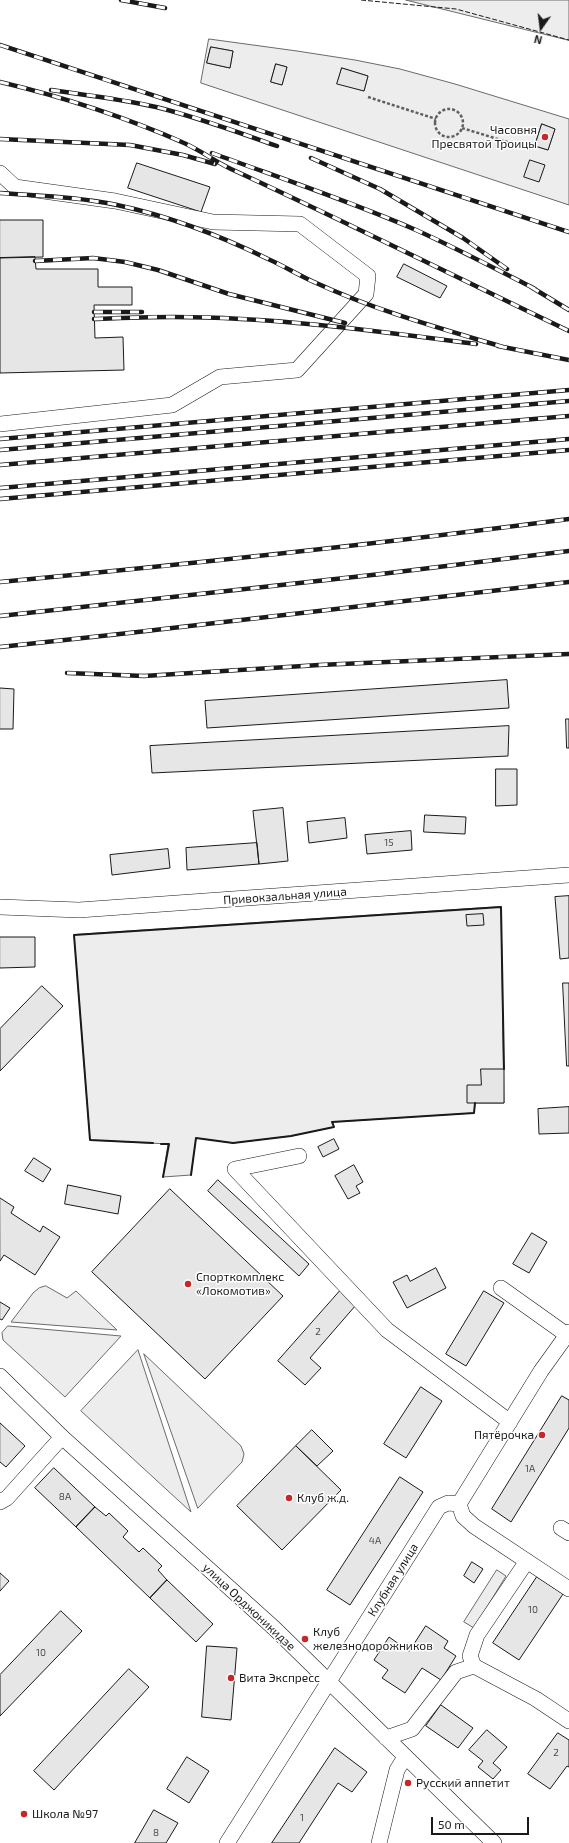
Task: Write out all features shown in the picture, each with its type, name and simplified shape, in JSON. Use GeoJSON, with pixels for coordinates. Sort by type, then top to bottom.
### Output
{"type":"FeatureCollection","features":[{"type":"Feature","properties":{"kind":"street"},"geometry":{"type":"LineString","coordinates":[[0,173],[15,187],[115,201],[213,222],[300,224],[368,276],[366,294],[297,370],[220,377],[172,405],[0,424]]}},
{"type":"Feature","properties":{"kind":"street","name":"Привокзальная улица"},"geometry":{"type":"LineString","coordinates":[[0,907],[80,910],[569,875]]}},
{"type":"Feature","properties":{"kind":"street"},"geometry":{"type":"LineString","coordinates":[[300,1156],[234,1169],[387,1330],[510,1422]]}},
{"type":"Feature","properties":{"kind":"street"},"geometry":{"type":"LineString","coordinates":[[501,1288],[566,1339],[510,1422],[459,1504],[463,1516],[474,1526],[569,1589]]}},
{"type":"Feature","properties":{"kind":"street","name":"улица Орджоникидзе"},"geometry":{"type":"LineString","coordinates":[[0,1376],[62,1437],[274,1628],[494,1843]]}},
{"type":"Feature","properties":{"kind":"street"},"geometry":{"type":"LineString","coordinates":[[0,1502],[7,1498],[62,1437]]}},
{"type":"Feature","properties":{"kind":"street","name":"Клубная улица"},"geometry":{"type":"LineString","coordinates":[[227,1843],[439,1507],[448,1503],[459,1504]]}},
{"type":"Feature","properties":{"kind":"street"},"geometry":{"type":"LineString","coordinates":[[527,1561],[477,1635],[470,1656],[474,1666],[536,1698],[569,1721]]}},
{"type":"Feature","properties":{"kind":"street"},"geometry":{"type":"LineString","coordinates":[[386,1738],[412,1729],[456,1672],[474,1666]]}},
{"type":"Feature","properties":{"kind":"street"},"geometry":{"type":"LineString","coordinates":[[379,1843],[398,1770],[405,1757]]}},
{"type":"Feature","properties":{"kind":"path"},"geometry":{"type":"LineString","coordinates":[[368,97],[436,119]]}},
{"type":"Feature","properties":{"kind":"path"},"geometry":{"type":"LineString","coordinates":[[445,110],[454,110],[461,115],[463,123],[462,128],[457,135],[448,137],[439,133],[436,119],[441,112],[445,110]]}},
{"type":"Feature","properties":{"kind":"path"},"geometry":{"type":"LineString","coordinates":[[462,128],[530,148]]}},
{"type":"Feature","properties":{"kind":"shaded area"},"geometry":{"type":"Polygon","coordinates":[[[406,0],[569,0],[569,40],[406,0]]]}},
{"type":"Feature","properties":{"kind":"shaded area"},"geometry":{"type":"Polygon","coordinates":[[[209,39],[355,60],[400,69],[455,84],[569,119],[569,205],[201,83],[209,39]],[[211,47],[207,63],[230,68],[233,51],[211,47]],[[276,64],[271,82],[282,85],[287,67],[276,64]],[[342,68],[338,83],[364,91],[368,76],[342,68]],[[542,124],[535,146],[548,150],[555,129],[542,124]]]}},
{"type":"Feature","properties":{"kind":"shaded area"},"geometry":{"type":"Polygon","coordinates":[[[501,907],[504,1103],[475,1103],[474,1113],[333,1122],[334,1127],[291,1136],[233,1143],[196,1138],[191,1175],[163,1177],[168,1144],[90,1140],[74,935],[501,907]]]}},
{"type":"Feature","properties":{"kind":"shaded area"},"geometry":{"type":"Polygon","coordinates":[[[46,1286],[67,1298],[76,1291],[117,1330],[11,1322],[33,1293],[39,1288],[46,1286]]]}},
{"type":"Feature","properties":{"kind":"shaded area"},"geometry":{"type":"Polygon","coordinates":[[[8,1326],[121,1336],[65,1397],[3,1340],[2,1333],[8,1326]]]}},
{"type":"Feature","properties":{"kind":"shaded area"},"geometry":{"type":"Polygon","coordinates":[[[138,1350],[191,1512],[81,1411],[138,1350]]]}},
{"type":"Feature","properties":{"kind":"shaded area"},"geometry":{"type":"Polygon","coordinates":[[[144,1354],[241,1446],[244,1454],[242,1462],[198,1508],[144,1354]]]}},
{"type":"Feature","properties":{"kind":"shaded area"},"geometry":{"type":"Polygon","coordinates":[[[497,1570],[506,1576],[474,1628],[464,1622],[497,1570]]]}},
{"type":"Feature","properties":{"kind":"building"},"geometry":{"type":"Polygon","coordinates":[[[211,47],[233,51],[230,68],[207,63],[211,47]]]}},
{"type":"Feature","properties":{"kind":"building"},"geometry":{"type":"Polygon","coordinates":[[[276,64],[287,67],[282,85],[271,82],[276,64]]]}},
{"type":"Feature","properties":{"kind":"building"},"geometry":{"type":"Polygon","coordinates":[[[342,68],[368,76],[364,91],[337,84],[342,68]]]}},
{"type":"Feature","properties":{"kind":"building","name":"Часовня Пресвятой Троицы"},"geometry":{"type":"Polygon","coordinates":[[[542,124],[555,129],[548,150],[535,146],[542,124]]]}},
{"type":"Feature","properties":{"kind":"building"},"geometry":{"type":"Polygon","coordinates":[[[530,160],[545,165],[539,182],[524,177],[530,160]]]}},
{"type":"Feature","properties":{"kind":"building"},"geometry":{"type":"Polygon","coordinates":[[[137,163],[210,187],[201,212],[128,188],[137,163]]]}},
{"type":"Feature","properties":{"kind":"building"},"geometry":{"type":"Polygon","coordinates":[[[0,220],[43,220],[43,257],[0,258],[0,220]]]}},
{"type":"Feature","properties":{"kind":"building"},"geometry":{"type":"Polygon","coordinates":[[[35,257],[36,269],[98,269],[98,287],[132,287],[132,305],[94,305],[95,338],[123,337],[124,370],[0,373],[0,258],[35,257]]]}},
{"type":"Feature","properties":{"kind":"building"},"geometry":{"type":"Polygon","coordinates":[[[404,264],[447,286],[440,298],[397,277],[404,264]]]}},
{"type":"Feature","properties":{"kind":"building"},"geometry":{"type":"Polygon","coordinates":[[[507,680],[509,708],[207,728],[205,701],[507,680]]]}},
{"type":"Feature","properties":{"kind":"building"},"geometry":{"type":"Polygon","coordinates":[[[0,688],[14,689],[13,729],[0,729],[0,688]]]}},
{"type":"Feature","properties":{"kind":"building"},"geometry":{"type":"Polygon","coordinates":[[[566,719],[569,719],[569,748],[567,748],[566,719]]]}},
{"type":"Feature","properties":{"kind":"building"},"geometry":{"type":"Polygon","coordinates":[[[509,726],[508,756],[152,773],[150,746],[509,726]]]}},
{"type":"Feature","properties":{"kind":"building"},"geometry":{"type":"Polygon","coordinates":[[[496,769],[517,769],[517,805],[496,806],[496,769]]]}},
{"type":"Feature","properties":{"kind":"building"},"geometry":{"type":"Polygon","coordinates":[[[283,808],[288,861],[259,864],[253,811],[283,808]]]}},
{"type":"Feature","properties":{"kind":"building"},"geometry":{"type":"Polygon","coordinates":[[[425,815],[466,817],[465,834],[424,832],[425,815]]]}},
{"type":"Feature","properties":{"kind":"building"},"geometry":{"type":"Polygon","coordinates":[[[345,818],[347,838],[309,843],[307,822],[345,818]]]}},
{"type":"Feature","properties":{"kind":"building"},"geometry":{"type":"Polygon","coordinates":[[[411,831],[412,850],[367,854],[365,835],[411,831]]]}},
{"type":"Feature","properties":{"kind":"building"},"geometry":{"type":"Polygon","coordinates":[[[257,843],[259,864],[187,870],[186,848],[257,843]]]}},
{"type":"Feature","properties":{"kind":"building"},"geometry":{"type":"Polygon","coordinates":[[[168,849],[170,868],[112,875],[110,855],[168,849]]]}},
{"type":"Feature","properties":{"kind":"building"},"geometry":{"type":"Polygon","coordinates":[[[569,896],[569,958],[560,959],[555,897],[569,896]]]}},
{"type":"Feature","properties":{"kind":"building"},"geometry":{"type":"Polygon","coordinates":[[[483,914],[484,925],[467,926],[466,915],[483,914]]]}},
{"type":"Feature","properties":{"kind":"building"},"geometry":{"type":"Polygon","coordinates":[[[0,937],[35,937],[35,967],[0,968],[0,937]]]}},
{"type":"Feature","properties":{"kind":"building"},"geometry":{"type":"Polygon","coordinates":[[[563,983],[569,983],[569,1066],[567,1066],[563,983]]]}},
{"type":"Feature","properties":{"kind":"building"},"geometry":{"type":"Polygon","coordinates":[[[42,986],[63,1006],[0,1071],[0,1029],[42,986]]]}},
{"type":"Feature","properties":{"kind":"building"},"geometry":{"type":"Polygon","coordinates":[[[481,1069],[504,1069],[504,1103],[467,1103],[467,1085],[481,1085],[481,1069]]]}},
{"type":"Feature","properties":{"kind":"building"},"geometry":{"type":"Polygon","coordinates":[[[569,1107],[569,1133],[539,1134],[538,1109],[569,1107]]]}},
{"type":"Feature","properties":{"kind":"building"},"geometry":{"type":"Polygon","coordinates":[[[334,1139],[339,1149],[323,1157],[318,1147],[334,1139]]]}},
{"type":"Feature","properties":{"kind":"building"},"geometry":{"type":"Polygon","coordinates":[[[34,1158],[51,1169],[43,1182],[25,1171],[34,1158]]]}},
{"type":"Feature","properties":{"kind":"building"},"geometry":{"type":"Polygon","coordinates":[[[354,1165],[363,1182],[356,1186],[360,1193],[348,1199],[335,1176],[354,1165]]]}},
{"type":"Feature","properties":{"kind":"building"},"geometry":{"type":"Polygon","coordinates":[[[218,1180],[309,1264],[299,1276],[208,1191],[218,1180]]]}},
{"type":"Feature","properties":{"kind":"building"},"geometry":{"type":"Polygon","coordinates":[[[68,1185],[121,1196],[118,1214],[65,1204],[68,1185]]]}},
{"type":"Feature","properties":{"kind":"building","name":"Спорткомплекс «Локомотив»"},"geometry":{"type":"Polygon","coordinates":[[[170,1189],[283,1296],[205,1379],[92,1272],[170,1189]]]}},
{"type":"Feature","properties":{"kind":"building"},"geometry":{"type":"Polygon","coordinates":[[[0,1198],[14,1207],[11,1213],[40,1232],[43,1226],[60,1237],[35,1275],[4,1255],[0,1261],[0,1198]]]}},
{"type":"Feature","properties":{"kind":"building"},"geometry":{"type":"Polygon","coordinates":[[[532,1233],[547,1242],[529,1273],[513,1264],[532,1233]]]}},
{"type":"Feature","properties":{"kind":"building"},"geometry":{"type":"Polygon","coordinates":[[[436,1268],[446,1288],[407,1308],[393,1282],[407,1275],[410,1281],[436,1268]]]}},
{"type":"Feature","properties":{"kind":"building"},"geometry":{"type":"Polygon","coordinates":[[[340,1291],[356,1305],[310,1358],[321,1368],[305,1385],[278,1361],[340,1291]]]}},
{"type":"Feature","properties":{"kind":"building"},"geometry":{"type":"Polygon","coordinates":[[[484,1291],[504,1303],[466,1366],[446,1354],[484,1291]]]}},
{"type":"Feature","properties":{"kind":"building"},"geometry":{"type":"Polygon","coordinates":[[[0,1302],[10,1308],[2,1320],[0,1319],[0,1302]]]}},
{"type":"Feature","properties":{"kind":"building"},"geometry":{"type":"Polygon","coordinates":[[[421,1387],[442,1401],[406,1458],[384,1444],[421,1387]]]}},
{"type":"Feature","properties":{"kind":"building"},"geometry":{"type":"Polygon","coordinates":[[[562,1396],[569,1400],[569,1428],[511,1522],[492,1509],[562,1396]]]}},
{"type":"Feature","properties":{"kind":"building"},"geometry":{"type":"Polygon","coordinates":[[[0,1423],[25,1446],[6,1467],[0,1462],[0,1423]]]}},
{"type":"Feature","properties":{"kind":"building"},"geometry":{"type":"Polygon","coordinates":[[[312,1430],[333,1451],[317,1466],[296,1446],[312,1430]]]}},
{"type":"Feature","properties":{"kind":"building","name":"Клуб ж.д."},"geometry":{"type":"Polygon","coordinates":[[[296,1446],[341,1490],[282,1550],[237,1506],[296,1446]]]}},
{"type":"Feature","properties":{"kind":"building"},"geometry":{"type":"Polygon","coordinates":[[[54,1468],[95,1507],[76,1527],[35,1488],[54,1468]]]}},
{"type":"Feature","properties":{"kind":"building"},"geometry":{"type":"Polygon","coordinates":[[[400,1477],[423,1492],[350,1605],[327,1590],[400,1477]]]}},
{"type":"Feature","properties":{"kind":"building"},"geometry":{"type":"Polygon","coordinates":[[[95,1507],[106,1516],[109,1513],[128,1531],[123,1537],[139,1552],[143,1548],[162,1566],[158,1570],[167,1580],[150,1598],[76,1527],[95,1507]]]}},
{"type":"Feature","properties":{"kind":"building"},"geometry":{"type":"Polygon","coordinates":[[[472,1562],[483,1569],[474,1583],[464,1576],[472,1562]]]}},
{"type":"Feature","properties":{"kind":"building"},"geometry":{"type":"Polygon","coordinates":[[[0,1573],[9,1581],[0,1591],[0,1573]]]}},
{"type":"Feature","properties":{"kind":"building"},"geometry":{"type":"Polygon","coordinates":[[[537,1577],[563,1594],[519,1660],[493,1643],[537,1577]]]}},
{"type":"Feature","properties":{"kind":"building"},"geometry":{"type":"Polygon","coordinates":[[[167,1580],[213,1624],[196,1642],[150,1598],[167,1580]]]}},
{"type":"Feature","properties":{"kind":"building"},"geometry":{"type":"Polygon","coordinates":[[[61,1611],[82,1631],[0,1716],[0,1675],[61,1611]]]}},
{"type":"Feature","properties":{"kind":"building"},"geometry":{"type":"Polygon","coordinates":[[[426,1626],[448,1641],[444,1648],[456,1656],[441,1680],[422,1668],[405,1693],[382,1678],[388,1670],[374,1660],[389,1637],[409,1651],[426,1626]]]}},
{"type":"Feature","properties":{"kind":"building"},"geometry":{"type":"Polygon","coordinates":[[[207,1646],[237,1648],[231,1720],[202,1717],[207,1646]]]}},
{"type":"Feature","properties":{"kind":"building"},"geometry":{"type":"Polygon","coordinates":[[[129,1669],[149,1687],[54,1790],[34,1771],[129,1669]]]}},
{"type":"Feature","properties":{"kind":"building"},"geometry":{"type":"Polygon","coordinates":[[[441,1705],[473,1728],[458,1748],[426,1726],[441,1705]]]}},
{"type":"Feature","properties":{"kind":"building"},"geometry":{"type":"Polygon","coordinates":[[[487,1730],[507,1747],[493,1763],[501,1770],[493,1779],[478,1767],[483,1761],[469,1750],[487,1730]]]}},
{"type":"Feature","properties":{"kind":"building"},"geometry":{"type":"Polygon","coordinates":[[[558,1733],[569,1740],[569,1767],[567,1766],[550,1789],[528,1774],[558,1733]]]}},
{"type":"Feature","properties":{"kind":"building"},"geometry":{"type":"Polygon","coordinates":[[[335,1748],[367,1772],[352,1792],[338,1783],[299,1843],[272,1843],[335,1748]]]}},
{"type":"Feature","properties":{"kind":"building"},"geometry":{"type":"Polygon","coordinates":[[[187,1757],[209,1771],[189,1803],[167,1789],[187,1757]]]}},
{"type":"Feature","properties":{"kind":"building"},"geometry":{"type":"Polygon","coordinates":[[[154,1810],[178,1823],[166,1843],[135,1843],[154,1810]]]}},
{"type":"Feature","properties":{"kind":"railway"},"geometry":{"type":"LineString","coordinates":[[121,0],[165,8]]}},
{"type":"Feature","properties":{"kind":"railway"},"geometry":{"type":"LineString","coordinates":[[0,45],[569,232]]}},
{"type":"Feature","properties":{"kind":"railway"},"geometry":{"type":"LineString","coordinates":[[0,82],[94,108],[184,143],[231,169],[569,331]]}},
{"type":"Feature","properties":{"kind":"railway"},"geometry":{"type":"LineString","coordinates":[[51,90],[117,99],[156,107],[202,120],[277,146]]}},
{"type":"Feature","properties":{"kind":"railway"},"geometry":{"type":"LineString","coordinates":[[0,139],[130,145],[183,155],[215,164]]}},
{"type":"Feature","properties":{"kind":"railway"},"geometry":{"type":"LineString","coordinates":[[212,153],[391,219],[461,251],[535,289]]}},
{"type":"Feature","properties":{"kind":"railway"},"geometry":{"type":"LineString","coordinates":[[311,158],[380,189],[463,238],[507,269]]}},
{"type":"Feature","properties":{"kind":"railway"},"geometry":{"type":"LineString","coordinates":[[0,193],[88,200],[117,205],[156,215],[232,242],[308,279],[383,310],[503,347]]}},
{"type":"Feature","properties":{"kind":"railway"},"geometry":{"type":"LineString","coordinates":[[35,261],[93,258],[125,262],[158,270],[229,294],[345,323]]}},
{"type":"Feature","properties":{"kind":"railway"},"geometry":{"type":"LineString","coordinates":[[531,287],[569,310]]}},
{"type":"Feature","properties":{"kind":"railway"},"geometry":{"type":"LineString","coordinates":[[94,312],[142,312]]}},
{"type":"Feature","properties":{"kind":"railway"},"geometry":{"type":"LineString","coordinates":[[94,319],[144,317],[249,319],[401,334],[476,344]]}},
{"type":"Feature","properties":{"kind":"railway"},"geometry":{"type":"LineString","coordinates":[[498,346],[569,360]]}},
{"type":"Feature","properties":{"kind":"railway"},"geometry":{"type":"LineString","coordinates":[[0,439],[569,390]]}},
{"type":"Feature","properties":{"kind":"railway"},"geometry":{"type":"LineString","coordinates":[[0,450],[569,401]]}},
{"type":"Feature","properties":{"kind":"railway"},"geometry":{"type":"LineString","coordinates":[[0,465],[569,416]]}},
{"type":"Feature","properties":{"kind":"railway"},"geometry":{"type":"LineString","coordinates":[[0,488],[569,439]]}},
{"type":"Feature","properties":{"kind":"railway"},"geometry":{"type":"LineString","coordinates":[[0,499],[569,450]]}},
{"type":"Feature","properties":{"kind":"railway"},"geometry":{"type":"LineString","coordinates":[[0,582],[285,553],[569,519]]}},
{"type":"Feature","properties":{"kind":"railway"},"geometry":{"type":"LineString","coordinates":[[0,616],[381,574],[569,551]]}},
{"type":"Feature","properties":{"kind":"railway"},"geometry":{"type":"LineString","coordinates":[[0,647],[569,582]]}},
{"type":"Feature","properties":{"kind":"railway"},"geometry":{"type":"LineString","coordinates":[[67,673],[144,676],[319,665],[569,654]]}},
{"type":"Feature","properties":{"kind":"fence"},"geometry":{"type":"LineString","coordinates":[[361,0],[456,9],[569,40]]}},
{"type":"Feature","properties":{"kind":"wall"},"geometry":{"type":"LineString","coordinates":[[153,1143],[90,1140],[74,935],[501,907],[504,1069]]}},
{"type":"Feature","properties":{"kind":"wall"},"geometry":{"type":"LineString","coordinates":[[191,1175],[196,1138],[233,1143],[291,1136],[334,1127],[332,1122],[474,1113],[475,1103]]}},
{"type":"Feature","properties":{"kind":"wall"},"geometry":{"type":"LineString","coordinates":[[161,1144],[169,1144],[163,1177]]}},
{"type":"Feature","properties":{"kind":"place","name":"Часовня Пресвятой Троицы"},"geometry":{"type":"Point","coordinates":[545,137]}},
{"type":"Feature","properties":{"kind":"place","name":"Спорткомплекс «Локомотив»"},"geometry":{"type":"Point","coordinates":[188,1284]}},
{"type":"Feature","properties":{"kind":"place","name":"Пятёрочка"},"geometry":{"type":"Point","coordinates":[542,1435]}},
{"type":"Feature","properties":{"kind":"place","name":"Клуб ж.д."},"geometry":{"type":"Point","coordinates":[289,1498]}},
{"type":"Feature","properties":{"kind":"place","name":"Клуб железнодорожников"},"geometry":{"type":"Point","coordinates":[305,1639]}},
{"type":"Feature","properties":{"kind":"place","name":"Вита Экспресс"},"geometry":{"type":"Point","coordinates":[231,1678]}},
{"type":"Feature","properties":{"kind":"place","name":"Русский аппетит"},"geometry":{"type":"Point","coordinates":[408,1783]}},
{"type":"Feature","properties":{"kind":"place","name":"Школа №97"},"geometry":{"type":"Point","coordinates":[24,1814]}}]}
